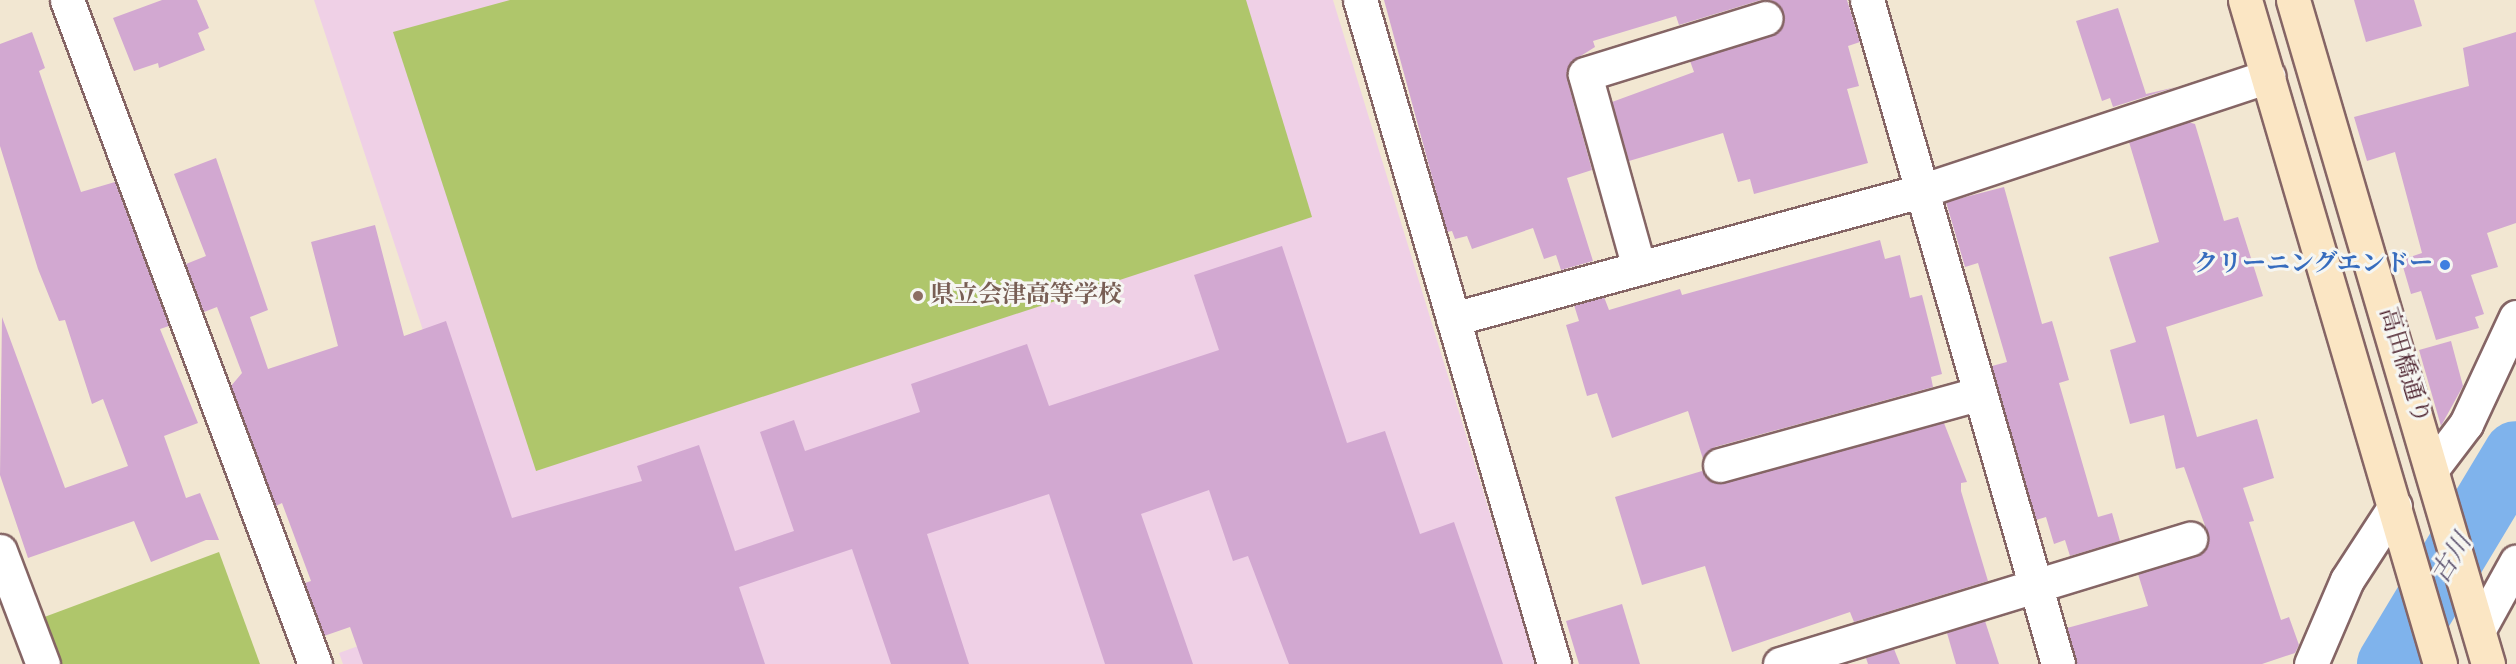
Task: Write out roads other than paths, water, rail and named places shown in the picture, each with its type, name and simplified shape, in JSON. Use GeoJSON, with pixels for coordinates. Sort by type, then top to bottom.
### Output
{"type":"FeatureCollection","features":[{"type":"Feature","properties":{"kind":"street"},"geometry":{"type":"LineString","coordinates":[[67,0],[315,664]]}},
{"type":"Feature","properties":{"kind":"street"},"geometry":{"type":"LineString","coordinates":[[1360,0],[1554,664]]}},
{"type":"Feature","properties":{"kind":"street"},"geometry":{"type":"LineString","coordinates":[[1867,0],[1978,394],[2058,664]]}},
{"type":"Feature","properties":{"kind":"street","name":"高田橋通り"},"geometry":{"type":"LineString","coordinates":[[2245,0],[2440,664]]}},
{"type":"Feature","properties":{"kind":"street","name":"高田橋通り"},"geometry":{"type":"LineString","coordinates":[[2293,0],[2434,466],[2488,664]]}},
{"type":"Feature","properties":{"kind":"street"},"geometry":{"type":"LineString","coordinates":[[1639,268],[1585,74],[1766,18]]}},
{"type":"Feature","properties":{"kind":"street"},"geometry":{"type":"LineString","coordinates":[[1453,319],[1921,191],[2268,76]]}},
{"type":"Feature","properties":{"kind":"street"},"geometry":{"type":"LineString","coordinates":[[2434,466],[2466,424],[2516,317]]}},
{"type":"Feature","properties":{"kind":"street"},"geometry":{"type":"LineString","coordinates":[[1720,465],[1978,394]]}},
{"type":"Feature","properties":{"kind":"street"},"geometry":{"type":"LineString","coordinates":[[2311,664],[2347,580],[2395,506]]}},
{"type":"Feature","properties":{"kind":"street"},"geometry":{"type":"LineString","coordinates":[[1780,664],[2036,588],[2190,539]]}},
{"type":"Feature","properties":{"kind":"street"},"geometry":{"type":"LineString","coordinates":[[0,551],[43,664]]}},
{"type":"Feature","properties":{"kind":"street"},"geometry":{"type":"LineString","coordinates":[[2479,629],[2516,562]]}},
{"type":"Feature","properties":{"kind":"waterway","name":"古川"},"geometry":{"type":"LineString","coordinates":[[2389,664],[2516,453]]}},
{"type":"Feature","properties":{"kind":"place","name":"クリーニングエンドー"},"geometry":{"type":"Point","coordinates":[2445,265]}},
{"type":"Feature","properties":{"kind":"place","name":"県立会津高等学校"},"geometry":{"type":"Point","coordinates":[918,296]}}]}
